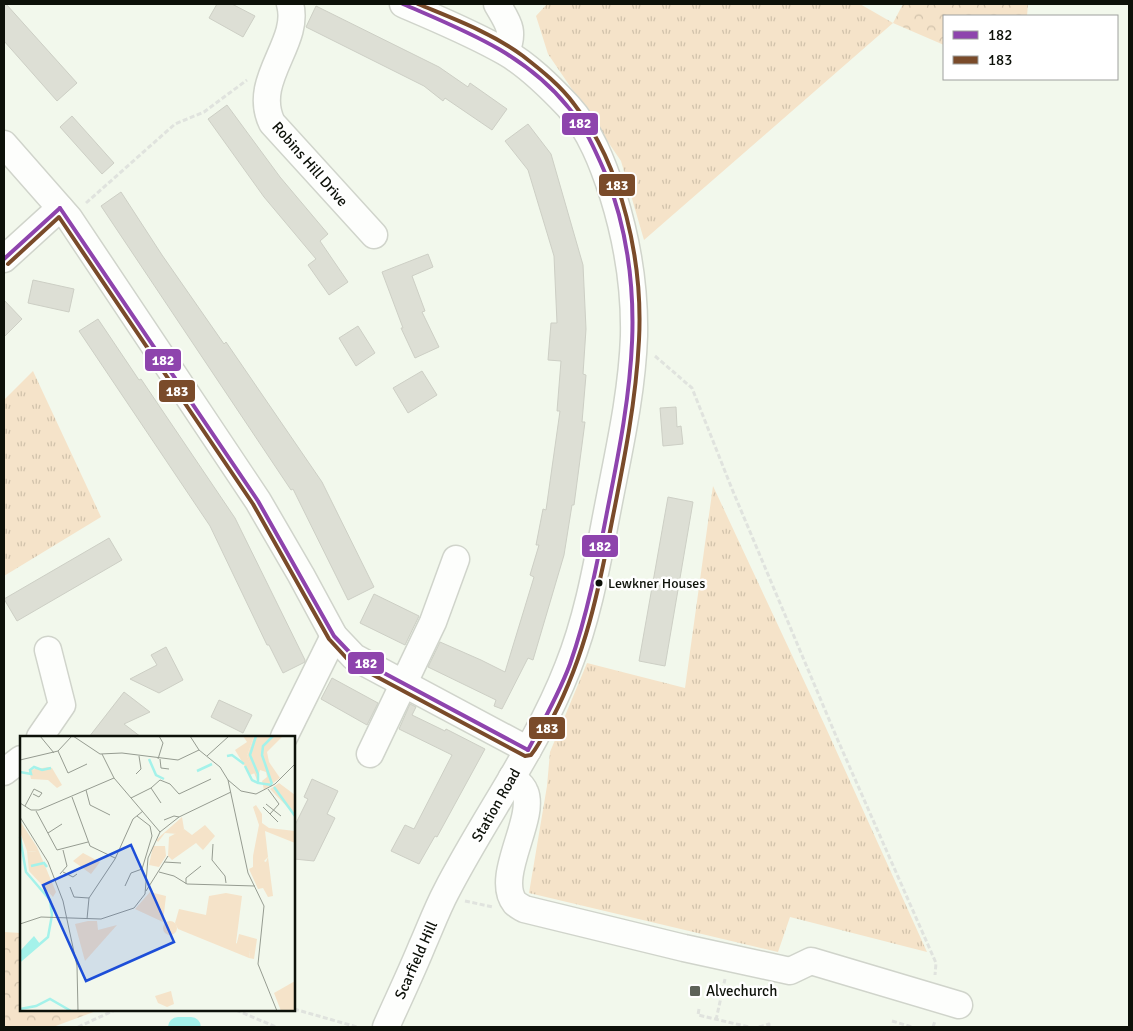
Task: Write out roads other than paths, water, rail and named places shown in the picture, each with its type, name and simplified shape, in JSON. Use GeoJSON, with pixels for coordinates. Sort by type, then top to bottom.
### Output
{"type":"FeatureCollection","features":[{"type":"Feature","properties":{"kind":"street","name":"Station Road"},"geometry":{"type":"LineString","coordinates":[[402,4],[506,52],[535,73],[570,108],[592,141],[606,176],[625,239],[633,305],[634,337],[626,412],[587,608],[566,674],[528,750],[446,892]]}},
{"type":"Feature","properties":{"kind":"street"},"geometry":{"type":"LineString","coordinates":[[496,4],[508,24],[510,32],[511,40],[506,52]]}},
{"type":"Feature","properties":{"kind":"street","name":"Robins Hill Drive"},"geometry":{"type":"LineString","coordinates":[[290,16],[267,93],[268,110],[272,123],[374,235]]}},
{"type":"Feature","properties":{"kind":"street"},"geometry":{"type":"LineString","coordinates":[[4,144],[64,213],[258,501],[334,636],[354,657],[528,750]]}},
{"type":"Feature","properties":{"kind":"street"},"geometry":{"type":"LineString","coordinates":[[4,259],[64,213]]}},
{"type":"Feature","properties":{"kind":"street"},"geometry":{"type":"LineString","coordinates":[[370,754],[433,622],[456,559]]}},
{"type":"Feature","properties":{"kind":"street"},"geometry":{"type":"LineString","coordinates":[[284,736],[334,636]]}},
{"type":"Feature","properties":{"kind":"street"},"geometry":{"type":"LineString","coordinates":[[41,736],[62,706],[48,650]]}},
{"type":"Feature","properties":{"kind":"street"},"geometry":{"type":"LineString","coordinates":[[4,772],[20,760]]}},
{"type":"Feature","properties":{"kind":"street"},"geometry":{"type":"LineString","coordinates":[[512,777],[525,790],[526,809],[513,860],[510,891],[515,904],[524,909],[684,948],[790,971],[811,962],[959,1005]]}},
{"type":"Feature","properties":{"kind":"street","name":"Scarfield Hill"},"geometry":{"type":"LineString","coordinates":[[386,1027],[446,892]]}},
{"type":"Feature","properties":{"kind":"waterway"},"geometry":{"type":"LineString","coordinates":[[178,1027],[191,1027]]}},
{"type":"Feature","properties":{"kind":"place","name":"Lewkner Houses"},"geometry":{"type":"Point","coordinates":[599,583]}},
{"type":"Feature","properties":{"kind":"place","name":"Alvechurch"},"geometry":{"type":"Point","coordinates":[695,991]}}]}
